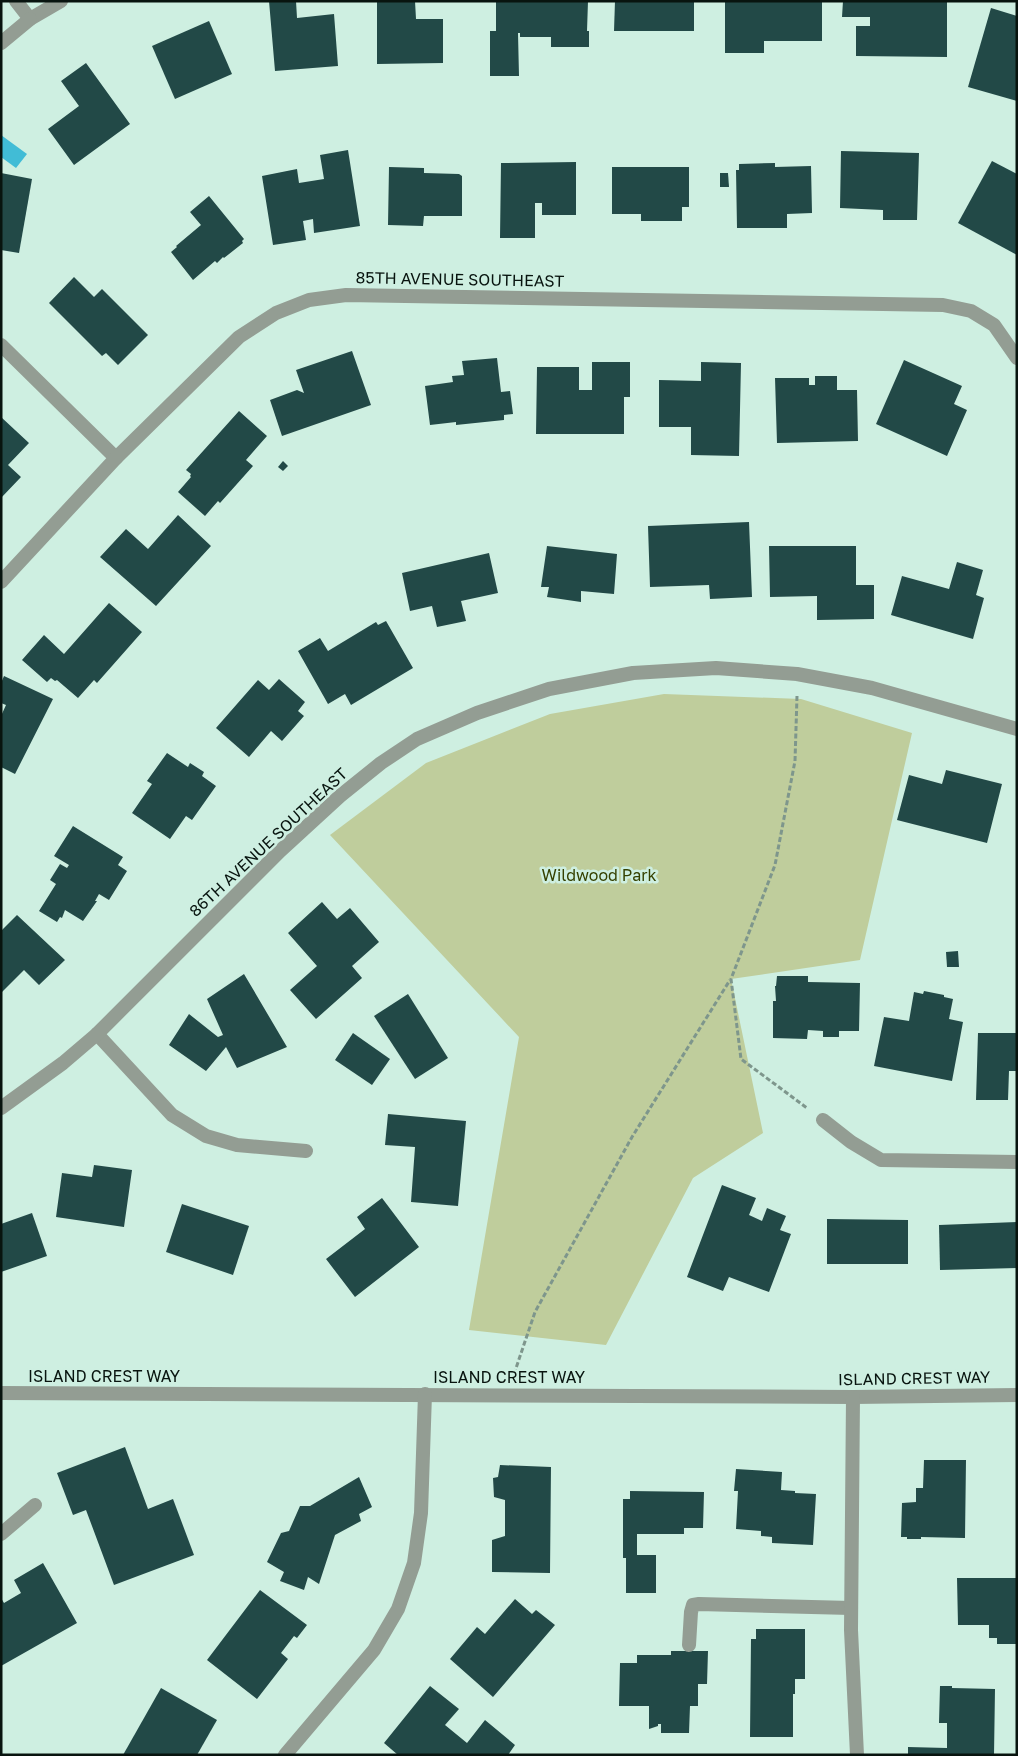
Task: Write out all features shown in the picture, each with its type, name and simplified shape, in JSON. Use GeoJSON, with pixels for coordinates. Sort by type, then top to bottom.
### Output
{"type":"FeatureCollection","features":[{"type":"Feature","properties":{"kind":"street"},"geometry":{"type":"LineString","coordinates":[[16,1],[30,18]]}},
{"type":"Feature","properties":{"kind":"street"},"geometry":{"type":"LineString","coordinates":[[1,44],[30,18],[61,1]]}},
{"type":"Feature","properties":{"kind":"street","name":"85TH AVENUE SOUTHEAST"},"geometry":{"type":"LineString","coordinates":[[1,582],[116,458],[239,337],[276,312],[309,300],[346,295],[943,305],[971,311],[994,325],[1013,352]]}},
{"type":"Feature","properties":{"kind":"street"},"geometry":{"type":"LineString","coordinates":[[1,345],[116,458]]}},
{"type":"Feature","properties":{"kind":"street","name":"86TH AVENUE SOUTHEAST"},"geometry":{"type":"LineString","coordinates":[[1,1108],[63,1063],[97,1034],[287,844],[346,790],[381,763],[417,739],[477,713],[549,689],[633,673],[716,668],[797,674],[872,688],[1017,728]]}},
{"type":"Feature","properties":{"kind":"street"},"geometry":{"type":"LineString","coordinates":[[97,1034],[172,1115],[206,1136],[237,1145],[306,1151]]}},
{"type":"Feature","properties":{"kind":"street"},"geometry":{"type":"LineString","coordinates":[[823,1120],[851,1142],[881,1160],[1017,1162]]}},
{"type":"Feature","properties":{"kind":"street","name":"ISLAND CREST WAY"},"geometry":{"type":"LineString","coordinates":[[1,1393],[853,1397],[1017,1395]]}},
{"type":"Feature","properties":{"kind":"street"},"geometry":{"type":"LineString","coordinates":[[285,1755],[374,1650],[398,1609],[414,1562],[420,1521],[425,1394]]}},
{"type":"Feature","properties":{"kind":"street"},"geometry":{"type":"LineString","coordinates":[[853,1397],[851,1608],[857,1755]]}},
{"type":"Feature","properties":{"kind":"street"},"geometry":{"type":"LineString","coordinates":[[1,1534],[35,1505]]}},
{"type":"Feature","properties":{"kind":"street"},"geometry":{"type":"LineString","coordinates":[[689,1645],[693,1605],[851,1608]]}},
{"type":"Feature","properties":{"kind":"path"},"geometry":{"type":"LineString","coordinates":[[512,1381],[540,1303],[632,1137],[731,979],[775,865],[795,761],[797,674]]}},
{"type":"Feature","properties":{"kind":"path"},"geometry":{"type":"LineString","coordinates":[[731,979],[740,1059],[823,1120]]}},
{"type":"Feature","properties":{"kind":"green space","name":"Wildwood Park"},"geometry":{"type":"Polygon","coordinates":[[[664,694],[801,699],[912,733],[860,960],[731,979],[763,1133],[693,1178],[606,1345],[469,1330],[519,1037],[330,835],[426,763],[550,714],[664,694]]]}},
{"type":"Feature","properties":{"kind":"water"},"geometry":{"type":"Polygon","coordinates":[[[1,135],[27,154],[16,168],[1,157],[1,135]]]}},
{"type":"Feature","properties":{"kind":"building"},"geometry":{"type":"Polygon","coordinates":[[[269,1],[296,1],[297,18],[334,14],[338,66],[275,71],[269,1]]]}},
{"type":"Feature","properties":{"kind":"building"},"geometry":{"type":"Polygon","coordinates":[[[377,1],[415,1],[416,19],[443,19],[443,63],[377,64],[377,1]]]}},
{"type":"Feature","properties":{"kind":"building"},"geometry":{"type":"Polygon","coordinates":[[[496,1],[588,1],[587,31],[589,31],[589,47],[551,47],[551,37],[520,37],[520,33],[518,33],[519,76],[490,76],[490,31],[496,31],[496,1]]]}},
{"type":"Feature","properties":{"kind":"building"},"geometry":{"type":"Polygon","coordinates":[[[615,1],[694,1],[694,31],[614,31],[615,1]]]}},
{"type":"Feature","properties":{"kind":"building"},"geometry":{"type":"Polygon","coordinates":[[[725,1],[822,1],[822,41],[764,41],[764,53],[725,53],[725,1]]]}},
{"type":"Feature","properties":{"kind":"building"},"geometry":{"type":"Polygon","coordinates":[[[843,1],[947,1],[947,57],[856,56],[856,26],[870,26],[870,17],[842,17],[843,1]]]}},
{"type":"Feature","properties":{"kind":"building"},"geometry":{"type":"Polygon","coordinates":[[[991,8],[1017,16],[1017,101],[968,87],[991,8]]]}},
{"type":"Feature","properties":{"kind":"building"},"geometry":{"type":"Polygon","coordinates":[[[209,21],[232,74],[175,99],[152,46],[209,21]]]}},
{"type":"Feature","properties":{"kind":"building"},"geometry":{"type":"Polygon","coordinates":[[[86,63],[130,124],[74,165],[48,129],[79,106],[61,81],[86,63]]]}},
{"type":"Feature","properties":{"kind":"building"},"geometry":{"type":"Polygon","coordinates":[[[348,150],[360,226],[314,233],[313,219],[303,221],[306,240],[273,245],[262,176],[297,169],[299,183],[324,179],[320,155],[348,150]]]}},
{"type":"Feature","properties":{"kind":"building"},"geometry":{"type":"Polygon","coordinates":[[[841,151],[919,153],[917,220],[883,220],[883,210],[840,208],[841,151]]]}},
{"type":"Feature","properties":{"kind":"building"},"geometry":{"type":"Polygon","coordinates":[[[992,161],[1017,174],[1017,255],[958,223],[992,161]]]}},
{"type":"Feature","properties":{"kind":"building"},"geometry":{"type":"Polygon","coordinates":[[[576,162],[576,215],[542,215],[542,203],[535,203],[535,238],[500,238],[501,163],[576,162]]]}},
{"type":"Feature","properties":{"kind":"building"},"geometry":{"type":"Polygon","coordinates":[[[775,163],[775,167],[811,166],[812,213],[787,214],[787,228],[737,228],[736,170],[739,170],[739,164],[775,163]]]}},
{"type":"Feature","properties":{"kind":"building"},"geometry":{"type":"Polygon","coordinates":[[[389,167],[424,168],[424,173],[459,174],[462,176],[462,216],[424,216],[423,226],[388,225],[389,167]]]}},
{"type":"Feature","properties":{"kind":"building"},"geometry":{"type":"Polygon","coordinates":[[[612,167],[689,167],[689,207],[682,207],[682,221],[641,221],[641,214],[612,214],[612,167]]]}},
{"type":"Feature","properties":{"kind":"building"},"geometry":{"type":"Polygon","coordinates":[[[1,173],[32,179],[19,253],[1,250],[1,173]]]}},
{"type":"Feature","properties":{"kind":"building"},"geometry":{"type":"Polygon","coordinates":[[[720,173],[728,173],[729,187],[720,187],[720,173]]]}},
{"type":"Feature","properties":{"kind":"building"},"geometry":{"type":"Polygon","coordinates":[[[209,196],[244,239],[243,243],[217,263],[215,261],[193,280],[171,252],[201,225],[190,212],[209,196]]]}},
{"type":"Feature","properties":{"kind":"building"},"geometry":{"type":"Polygon","coordinates":[[[74,277],[94,297],[102,289],[148,335],[118,365],[106,353],[102,356],[49,303],[74,277]]]}},
{"type":"Feature","properties":{"kind":"building"},"geometry":{"type":"Polygon","coordinates":[[[352,351],[371,405],[282,436],[270,400],[297,390],[304,393],[296,370],[352,351]]]}},
{"type":"Feature","properties":{"kind":"building"},"geometry":{"type":"Polygon","coordinates":[[[497,358],[501,392],[510,391],[513,414],[504,415],[504,420],[456,425],[456,422],[430,425],[425,386],[453,382],[452,376],[464,375],[462,361],[497,358]]]}},
{"type":"Feature","properties":{"kind":"building"},"geometry":{"type":"Polygon","coordinates":[[[904,360],[962,386],[954,404],[967,410],[947,456],[876,424],[904,360]]]}},
{"type":"Feature","properties":{"kind":"building"},"geometry":{"type":"Polygon","coordinates":[[[592,362],[630,362],[630,397],[624,397],[624,434],[536,434],[537,367],[579,367],[579,390],[592,390],[592,362]]]}},
{"type":"Feature","properties":{"kind":"building"},"geometry":{"type":"Polygon","coordinates":[[[701,362],[741,363],[739,456],[691,455],[691,427],[659,427],[659,380],[701,381],[701,362]]]}},
{"type":"Feature","properties":{"kind":"building"},"geometry":{"type":"Polygon","coordinates":[[[815,376],[837,376],[837,390],[857,390],[858,441],[777,443],[775,378],[809,378],[809,385],[815,385],[815,376]]]}},
{"type":"Feature","properties":{"kind":"building"},"geometry":{"type":"Polygon","coordinates":[[[239,411],[267,436],[246,460],[253,466],[220,503],[218,501],[205,516],[178,492],[191,477],[191,474],[186,470],[239,411]]]}},
{"type":"Feature","properties":{"kind":"building"},"geometry":{"type":"Polygon","coordinates":[[[1,417],[29,443],[8,465],[21,477],[1,498],[1,417]]]}},
{"type":"Feature","properties":{"kind":"building"},"geometry":{"type":"Polygon","coordinates":[[[283,461],[288,466],[283,471],[278,467],[283,461]]]}},
{"type":"Feature","properties":{"kind":"building"},"geometry":{"type":"Polygon","coordinates":[[[178,515],[211,546],[156,606],[100,557],[126,529],[148,549],[178,515]]]}},
{"type":"Feature","properties":{"kind":"building"},"geometry":{"type":"Polygon","coordinates":[[[749,522],[752,597],[710,599],[709,585],[650,587],[648,526],[749,522]]]}},
{"type":"Feature","properties":{"kind":"building"},"geometry":{"type":"Polygon","coordinates":[[[547,546],[617,554],[614,594],[581,591],[581,602],[547,597],[549,587],[541,587],[547,546]]]}},
{"type":"Feature","properties":{"kind":"building"},"geometry":{"type":"Polygon","coordinates":[[[769,546],[856,546],[856,585],[874,585],[874,619],[817,620],[817,596],[770,597],[769,546]]]}},
{"type":"Feature","properties":{"kind":"building"},"geometry":{"type":"Polygon","coordinates":[[[489,553],[498,593],[461,601],[466,621],[437,627],[432,606],[410,611],[402,573],[489,553]]]}},
{"type":"Feature","properties":{"kind":"building"},"geometry":{"type":"Polygon","coordinates":[[[957,562],[983,570],[976,595],[984,598],[973,639],[891,615],[902,576],[949,589],[957,562]]]}},
{"type":"Feature","properties":{"kind":"building"},"geometry":{"type":"Polygon","coordinates":[[[109,603],[142,632],[97,683],[94,680],[78,698],[57,680],[55,681],[51,678],[47,682],[22,660],[44,635],[64,654],[109,603]]]}},
{"type":"Feature","properties":{"kind":"building"},"geometry":{"type":"Polygon","coordinates":[[[386,621],[413,668],[351,705],[345,694],[328,704],[298,651],[320,638],[328,651],[376,622],[378,625],[386,621]]]}},
{"type":"Feature","properties":{"kind":"building"},"geometry":{"type":"Polygon","coordinates":[[[4,676],[53,699],[15,774],[1,767],[1,716],[6,705],[1,703],[1,683],[4,676]]]}},
{"type":"Feature","properties":{"kind":"building"},"geometry":{"type":"Polygon","coordinates":[[[279,679],[305,702],[298,711],[304,716],[282,741],[271,731],[249,757],[216,728],[258,680],[269,690],[279,679]]]}},
{"type":"Feature","properties":{"kind":"building"},"geometry":{"type":"Polygon","coordinates":[[[167,753],[188,767],[190,763],[204,772],[202,776],[216,786],[192,820],[186,816],[170,839],[132,813],[152,784],[147,781],[167,753]]]}},
{"type":"Feature","properties":{"kind":"building"},"geometry":{"type":"Polygon","coordinates":[[[946,770],[1002,784],[987,843],[897,820],[909,775],[942,784],[946,770]]]}},
{"type":"Feature","properties":{"kind":"building"},"geometry":{"type":"Polygon","coordinates":[[[73,826],[123,857],[118,865],[127,871],[109,900],[99,894],[95,901],[97,901],[83,921],[65,910],[62,918],[60,917],[57,922],[39,911],[56,884],[50,880],[60,864],[67,868],[69,865],[54,856],[73,826]]]}},
{"type":"Feature","properties":{"kind":"building"},"geometry":{"type":"Polygon","coordinates":[[[322,902],[337,919],[350,908],[379,942],[352,966],[362,978],[316,1019],[290,990],[317,966],[288,933],[322,902]]]}},
{"type":"Feature","properties":{"kind":"building"},"geometry":{"type":"Polygon","coordinates":[[[17,915],[65,960],[39,985],[24,970],[1,993],[1,931],[17,915]]]}},
{"type":"Feature","properties":{"kind":"building"},"geometry":{"type":"Polygon","coordinates":[[[958,951],[959,967],[947,967],[946,952],[958,951]]]}},
{"type":"Feature","properties":{"kind":"building"},"geometry":{"type":"Polygon","coordinates":[[[244,974],[287,1047],[237,1068],[226,1047],[206,1071],[169,1045],[189,1014],[218,1037],[223,1035],[207,999],[244,974]]]}},
{"type":"Feature","properties":{"kind":"building"},"geometry":{"type":"Polygon","coordinates":[[[777,976],[808,976],[808,982],[860,983],[859,1031],[839,1031],[839,1037],[823,1037],[823,1031],[808,1030],[807,1039],[773,1038],[773,1001],[776,1001],[775,986],[777,976]]]}},
{"type":"Feature","properties":{"kind":"building"},"geometry":{"type":"Polygon","coordinates":[[[924,991],[953,999],[949,1019],[963,1022],[952,1081],[874,1066],[884,1017],[909,1021],[914,992],[923,994],[924,991]]]}},
{"type":"Feature","properties":{"kind":"building"},"geometry":{"type":"Polygon","coordinates":[[[408,994],[448,1058],[415,1079],[374,1016],[408,994]]]}},
{"type":"Feature","properties":{"kind":"building"},"geometry":{"type":"Polygon","coordinates":[[[353,1033],[390,1059],[372,1085],[335,1060],[353,1033]]]}},
{"type":"Feature","properties":{"kind":"building"},"geometry":{"type":"Polygon","coordinates":[[[978,1033],[1017,1033],[1017,1071],[1009,1071],[1008,1100],[976,1100],[978,1033]]]}},
{"type":"Feature","properties":{"kind":"building"},"geometry":{"type":"Polygon","coordinates":[[[388,1114],[466,1121],[458,1206],[411,1202],[415,1147],[385,1145],[388,1114]]]}},
{"type":"Feature","properties":{"kind":"building"},"geometry":{"type":"Polygon","coordinates":[[[94,1165],[132,1170],[124,1227],[56,1217],[62,1173],[92,1177],[94,1165]]]}},
{"type":"Feature","properties":{"kind":"building"},"geometry":{"type":"Polygon","coordinates":[[[722,1185],[756,1198],[749,1215],[762,1221],[767,1208],[786,1216],[780,1230],[791,1234],[769,1292],[729,1277],[723,1291],[687,1277],[722,1185]]]}},
{"type":"Feature","properties":{"kind":"building"},"geometry":{"type":"Polygon","coordinates":[[[382,1198],[419,1247],[355,1297],[326,1259],[365,1229],[357,1217],[382,1198]]]}},
{"type":"Feature","properties":{"kind":"building"},"geometry":{"type":"Polygon","coordinates":[[[182,1204],[249,1226],[233,1275],[166,1252],[182,1204]]]}},
{"type":"Feature","properties":{"kind":"building"},"geometry":{"type":"Polygon","coordinates":[[[32,1213],[47,1256],[1,1272],[1,1224],[32,1213]]]}},
{"type":"Feature","properties":{"kind":"building"},"geometry":{"type":"Polygon","coordinates":[[[827,1219],[908,1220],[908,1264],[827,1264],[827,1219]]]}},
{"type":"Feature","properties":{"kind":"building"},"geometry":{"type":"Polygon","coordinates":[[[1017,1222],[1017,1268],[940,1270],[939,1225],[1017,1222]]]}},
{"type":"Feature","properties":{"kind":"building"},"geometry":{"type":"Polygon","coordinates":[[[125,1447],[148,1509],[173,1499],[194,1555],[114,1585],[86,1510],[73,1515],[57,1473],[125,1447]]]}},
{"type":"Feature","properties":{"kind":"building"},"geometry":{"type":"Polygon","coordinates":[[[924,1460],[966,1460],[965,1538],[921,1537],[921,1539],[907,1539],[907,1537],[901,1537],[902,1503],[916,1502],[916,1488],[923,1488],[924,1460]]]}},
{"type":"Feature","properties":{"kind":"building"},"geometry":{"type":"Polygon","coordinates":[[[500,1465],[551,1467],[550,1573],[492,1572],[492,1540],[505,1536],[505,1500],[494,1497],[493,1478],[498,1477],[500,1465]]]}},
{"type":"Feature","properties":{"kind":"building"},"geometry":{"type":"Polygon","coordinates":[[[736,1469],[782,1472],[781,1490],[816,1494],[813,1545],[772,1543],[772,1537],[761,1536],[761,1531],[736,1529],[738,1491],[734,1491],[736,1469]]]}},
{"type":"Feature","properties":{"kind":"building"},"geometry":{"type":"Polygon","coordinates":[[[359,1477],[372,1507],[359,1514],[361,1521],[335,1535],[319,1584],[308,1577],[304,1590],[280,1581],[284,1572],[267,1562],[281,1533],[289,1531],[300,1506],[310,1506],[359,1477]]]}},
{"type":"Feature","properties":{"kind":"building"},"geometry":{"type":"Polygon","coordinates":[[[630,1491],[704,1492],[703,1528],[684,1528],[684,1534],[637,1534],[637,1555],[656,1555],[656,1593],[626,1593],[626,1558],[623,1558],[623,1499],[630,1499],[630,1491]]]}},
{"type":"Feature","properties":{"kind":"building"},"geometry":{"type":"Polygon","coordinates":[[[43,1563],[77,1623],[1,1666],[1,1598],[4,1603],[21,1593],[14,1580],[43,1563]]]}},
{"type":"Feature","properties":{"kind":"building"},"geometry":{"type":"Polygon","coordinates":[[[957,1578],[1017,1578],[1017,1644],[997,1644],[997,1638],[989,1638],[989,1625],[958,1625],[957,1578]]]}},
{"type":"Feature","properties":{"kind":"building"},"geometry":{"type":"Polygon","coordinates":[[[260,1590],[307,1625],[297,1638],[294,1636],[281,1653],[288,1659],[257,1699],[207,1660],[260,1590]]]}},
{"type":"Feature","properties":{"kind":"building"},"geometry":{"type":"Polygon","coordinates":[[[515,1599],[532,1614],[536,1610],[555,1625],[493,1697],[450,1659],[477,1627],[485,1634],[515,1599]]]}},
{"type":"Feature","properties":{"kind":"building"},"geometry":{"type":"Polygon","coordinates":[[[756,1629],[805,1629],[805,1679],[795,1679],[793,1737],[750,1737],[751,1639],[756,1639],[756,1629]]]}},
{"type":"Feature","properties":{"kind":"building"},"geometry":{"type":"Polygon","coordinates":[[[671,1651],[708,1651],[707,1684],[698,1684],[698,1706],[690,1706],[689,1733],[661,1733],[661,1724],[649,1729],[649,1706],[619,1706],[620,1663],[637,1663],[637,1655],[671,1655],[671,1651]]]}},
{"type":"Feature","properties":{"kind":"building"},"geometry":{"type":"Polygon","coordinates":[[[430,1686],[459,1709],[445,1725],[467,1743],[485,1720],[515,1745],[508,1755],[398,1755],[384,1743],[430,1686]]]}},
{"type":"Feature","properties":{"kind":"building"},"geometry":{"type":"Polygon","coordinates":[[[940,1686],[995,1689],[994,1755],[908,1755],[908,1747],[947,1748],[947,1723],[939,1723],[940,1686]]]}},
{"type":"Feature","properties":{"kind":"building"},"geometry":{"type":"Polygon","coordinates":[[[161,1688],[217,1720],[197,1755],[123,1755],[161,1688]]]}}]}
